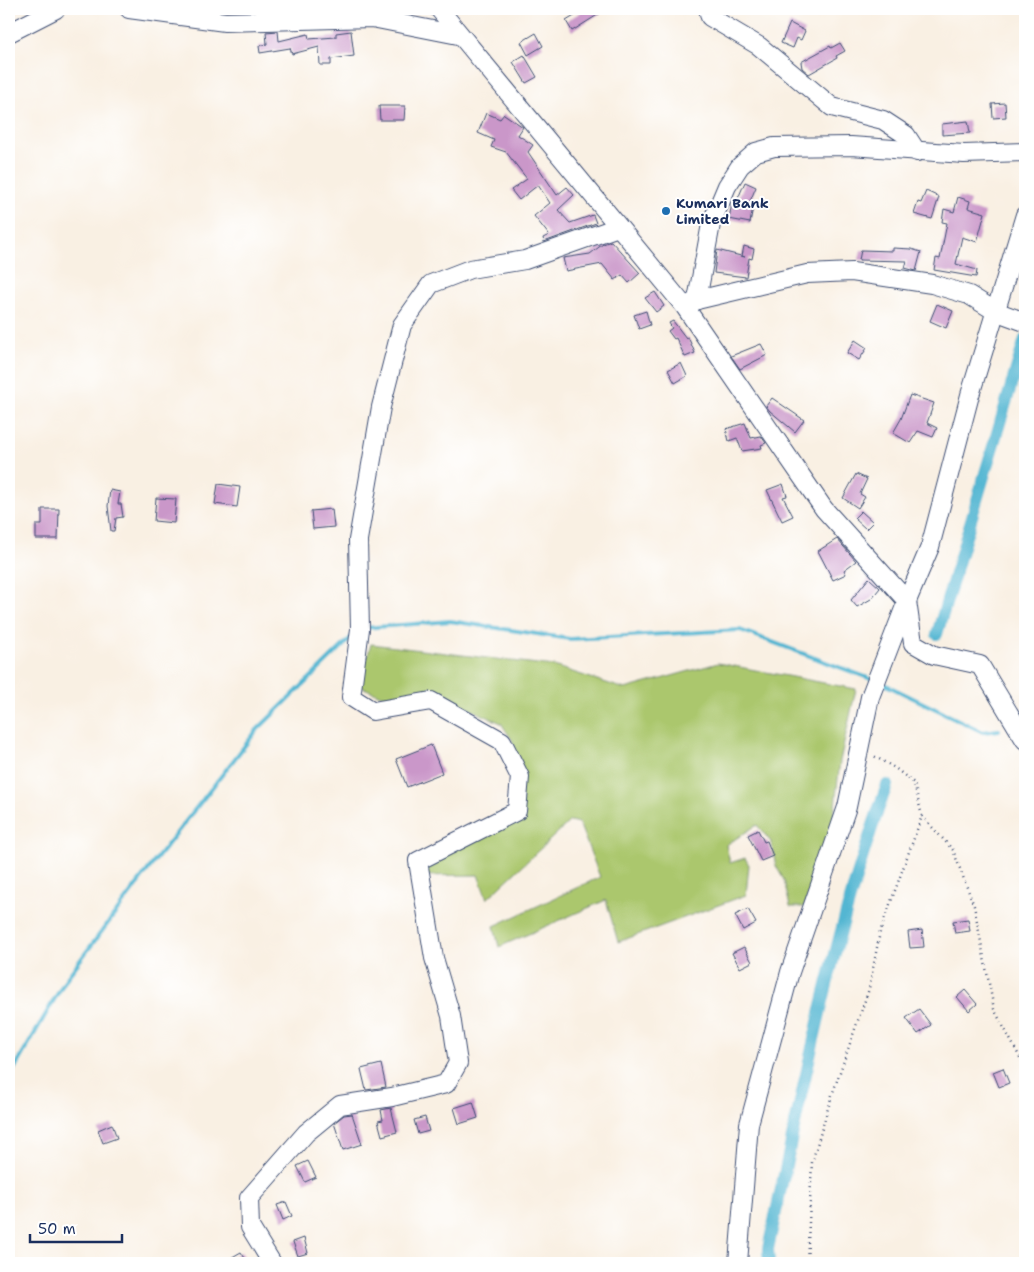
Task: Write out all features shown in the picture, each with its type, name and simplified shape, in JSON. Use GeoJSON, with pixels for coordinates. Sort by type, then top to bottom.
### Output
{"type":"FeatureCollection","features":[{"type":"Feature","properties":{"kind":"street"},"geometry":{"type":"LineString","coordinates":[[9,33],[56,9]]}},
{"type":"Feature","properties":{"kind":"street"},"geometry":{"type":"LineString","coordinates":[[129,9],[225,22],[372,18],[458,35]]}},
{"type":"Feature","properties":{"kind":"street"},"geometry":{"type":"LineString","coordinates":[[438,9],[618,227],[691,304],[824,509],[907,601],[913,643],[934,654],[980,665],[1025,740]]}},
{"type":"Feature","properties":{"kind":"street"},"geometry":{"type":"LineString","coordinates":[[708,9],[710,17],[759,46],[832,107],[883,120],[906,134],[917,152]]}},
{"type":"Feature","properties":{"kind":"street"},"geometry":{"type":"LineString","coordinates":[[691,304],[714,217],[727,186],[740,166],[756,152],[774,147],[851,146],[964,154],[1025,152]]}},
{"type":"Feature","properties":{"kind":"street"},"geometry":{"type":"LineString","coordinates":[[738,1263],[749,1124],[790,972],[847,807],[870,697],[907,601],[930,548],[970,395],[1025,215]]}},
{"type":"Feature","properties":{"kind":"street"},"geometry":{"type":"LineString","coordinates":[[272,1263],[250,1227],[249,1198],[306,1133],[340,1105],[392,1097],[446,1084],[458,1063],[451,1016],[434,958],[418,862],[517,811],[520,777],[502,741],[431,701],[373,711],[351,697],[360,629],[358,540],[381,407],[402,325],[431,284],[470,269],[525,260],[618,227]]}},
{"type":"Feature","properties":{"kind":"street"},"geometry":{"type":"LineString","coordinates":[[691,304],[807,274],[852,272],[932,284],[969,295],[995,311],[1020,320]]}},
{"type":"Feature","properties":{"kind":"path"},"geometry":{"type":"LineString","coordinates":[[859,749],[895,768],[914,782],[922,816],[954,850],[974,906],[994,1009],[1025,1067]]}},
{"type":"Feature","properties":{"kind":"path"},"geometry":{"type":"LineString","coordinates":[[807,1263],[812,1162],[832,1095],[869,989],[880,932],[922,816]]}},
{"type":"Feature","properties":{"kind":"green space"},"geometry":{"type":"Polygon","coordinates":[[[371,644],[554,666],[625,689],[718,663],[856,689],[840,761],[833,824],[804,907],[790,907],[784,880],[776,866],[771,842],[757,825],[726,845],[730,863],[745,858],[749,865],[746,895],[618,942],[606,900],[499,947],[494,926],[600,877],[579,823],[570,821],[487,899],[478,875],[422,876],[422,862],[520,814],[522,779],[512,740],[501,723],[441,696],[383,696],[359,686],[371,644]]]}},
{"type":"Feature","properties":{"kind":"building"},"geometry":{"type":"Polygon","coordinates":[[[586,9],[607,9],[572,31],[566,21],[586,9]]]}},
{"type":"Feature","properties":{"kind":"building"},"geometry":{"type":"Polygon","coordinates":[[[790,23],[805,31],[801,40],[797,38],[793,48],[781,43],[790,23]]]}},
{"type":"Feature","properties":{"kind":"building"},"geometry":{"type":"Polygon","coordinates":[[[278,31],[279,41],[308,34],[309,39],[336,37],[336,33],[351,31],[354,56],[331,59],[331,65],[320,65],[319,47],[292,54],[290,48],[260,53],[259,46],[267,44],[266,32],[278,31]]]}},
{"type":"Feature","properties":{"kind":"building"},"geometry":{"type":"Polygon","coordinates":[[[536,33],[543,46],[528,55],[521,42],[536,33]]]}},
{"type":"Feature","properties":{"kind":"building"},"geometry":{"type":"Polygon","coordinates":[[[840,43],[845,51],[836,56],[837,58],[809,74],[802,68],[801,62],[830,46],[831,48],[840,43]]]}},
{"type":"Feature","properties":{"kind":"building"},"geometry":{"type":"Polygon","coordinates":[[[524,55],[537,77],[526,83],[513,62],[524,55]]]}},
{"type":"Feature","properties":{"kind":"building"},"geometry":{"type":"Polygon","coordinates":[[[1005,103],[1006,117],[993,118],[992,104],[1005,103]]]}},
{"type":"Feature","properties":{"kind":"building"},"geometry":{"type":"Polygon","coordinates":[[[379,106],[405,106],[404,120],[380,120],[379,106]]]}},
{"type":"Feature","properties":{"kind":"building"},"geometry":{"type":"Polygon","coordinates":[[[486,113],[500,119],[504,114],[523,127],[518,135],[533,145],[528,152],[557,195],[567,187],[574,195],[558,210],[570,223],[593,215],[596,223],[544,242],[543,238],[549,235],[534,216],[550,203],[538,185],[519,200],[511,190],[527,179],[506,152],[491,147],[494,140],[478,133],[486,113]]]}},
{"type":"Feature","properties":{"kind":"building"},"geometry":{"type":"Polygon","coordinates":[[[968,121],[970,133],[942,135],[942,124],[968,121]]]}},
{"type":"Feature","properties":{"kind":"building"},"geometry":{"type":"Polygon","coordinates":[[[745,182],[756,187],[748,206],[753,207],[750,223],[729,219],[732,203],[736,203],[745,182]]]}},
{"type":"Feature","properties":{"kind":"building"},"geometry":{"type":"Polygon","coordinates":[[[926,191],[939,197],[932,219],[914,214],[918,202],[921,203],[926,191]]]}},
{"type":"Feature","properties":{"kind":"building"},"geometry":{"type":"Polygon","coordinates":[[[958,197],[970,201],[968,208],[985,213],[977,242],[962,237],[956,264],[977,270],[976,277],[934,270],[936,258],[940,259],[947,223],[942,222],[944,209],[954,212],[958,197]]]}},
{"type":"Feature","properties":{"kind":"building"},"geometry":{"type":"Polygon","coordinates":[[[611,241],[640,273],[629,283],[622,275],[615,280],[602,264],[566,271],[563,258],[590,254],[603,244],[611,241]]]}},
{"type":"Feature","properties":{"kind":"building"},"geometry":{"type":"Polygon","coordinates":[[[744,246],[754,249],[752,259],[749,258],[746,277],[714,273],[717,250],[745,257],[742,256],[744,246]]]}},
{"type":"Feature","properties":{"kind":"building"},"geometry":{"type":"Polygon","coordinates":[[[893,248],[911,249],[921,252],[916,271],[905,268],[907,261],[859,260],[861,250],[893,251],[893,248]]]}},
{"type":"Feature","properties":{"kind":"building"},"geometry":{"type":"Polygon","coordinates":[[[655,292],[664,306],[656,312],[645,298],[655,292]]]}},
{"type":"Feature","properties":{"kind":"building"},"geometry":{"type":"Polygon","coordinates":[[[937,304],[953,311],[946,328],[930,321],[937,304]]]}},
{"type":"Feature","properties":{"kind":"building"},"geometry":{"type":"Polygon","coordinates":[[[646,311],[650,325],[639,329],[634,315],[646,311]]]}},
{"type":"Feature","properties":{"kind":"building"},"geometry":{"type":"Polygon","coordinates":[[[673,321],[686,338],[688,337],[695,353],[685,357],[676,338],[674,339],[668,331],[672,328],[669,323],[673,321]]]}},
{"type":"Feature","properties":{"kind":"building"},"geometry":{"type":"Polygon","coordinates":[[[855,340],[867,348],[859,360],[847,353],[855,340]]]}},
{"type":"Feature","properties":{"kind":"building"},"geometry":{"type":"Polygon","coordinates":[[[761,344],[767,355],[740,369],[731,356],[761,344]]]}},
{"type":"Feature","properties":{"kind":"building"},"geometry":{"type":"Polygon","coordinates":[[[681,363],[687,376],[675,383],[668,370],[681,363]]]}},
{"type":"Feature","properties":{"kind":"building"},"geometry":{"type":"Polygon","coordinates":[[[910,395],[934,403],[927,423],[937,428],[933,437],[918,431],[910,443],[893,433],[901,419],[910,395]]]}},
{"type":"Feature","properties":{"kind":"building"},"geometry":{"type":"Polygon","coordinates":[[[772,398],[804,420],[795,432],[766,406],[772,398]]]}},
{"type":"Feature","properties":{"kind":"building"},"geometry":{"type":"Polygon","coordinates":[[[745,423],[751,438],[761,436],[766,443],[761,445],[762,448],[742,451],[737,438],[729,441],[726,429],[745,423]]]}},
{"type":"Feature","properties":{"kind":"building"},"geometry":{"type":"Polygon","coordinates":[[[856,474],[867,479],[860,494],[865,497],[858,508],[843,498],[856,474]]]}},
{"type":"Feature","properties":{"kind":"building"},"geometry":{"type":"Polygon","coordinates":[[[218,484],[240,487],[237,507],[215,504],[218,484]]]}},
{"type":"Feature","properties":{"kind":"building"},"geometry":{"type":"Polygon","coordinates":[[[783,484],[787,496],[783,497],[793,516],[782,521],[767,490],[783,484]]]}},
{"type":"Feature","properties":{"kind":"building"},"geometry":{"type":"Polygon","coordinates":[[[110,490],[120,492],[118,504],[121,504],[123,517],[116,518],[114,531],[111,531],[108,506],[110,490]]]}},
{"type":"Feature","properties":{"kind":"building"},"geometry":{"type":"Polygon","coordinates":[[[156,498],[176,499],[174,523],[154,521],[156,498]]]}},
{"type":"Feature","properties":{"kind":"building"},"geometry":{"type":"Polygon","coordinates":[[[42,509],[59,509],[58,539],[36,539],[36,525],[42,525],[42,509]]]}},
{"type":"Feature","properties":{"kind":"building"},"geometry":{"type":"Polygon","coordinates":[[[332,509],[334,527],[313,529],[311,511],[332,509]]]}},
{"type":"Feature","properties":{"kind":"building"},"geometry":{"type":"Polygon","coordinates":[[[861,511],[873,522],[866,529],[854,518],[861,511]]]}},
{"type":"Feature","properties":{"kind":"building"},"geometry":{"type":"Polygon","coordinates":[[[837,539],[856,561],[844,570],[846,574],[833,580],[818,551],[837,539]]]}},
{"type":"Feature","properties":{"kind":"building"},"geometry":{"type":"Polygon","coordinates":[[[869,578],[880,588],[871,599],[857,607],[851,600],[869,578]]]}},
{"type":"Feature","properties":{"kind":"building"},"geometry":{"type":"Polygon","coordinates":[[[431,745],[442,773],[407,787],[396,759],[431,745]]]}},
{"type":"Feature","properties":{"kind":"building"},"geometry":{"type":"Polygon","coordinates":[[[758,830],[764,842],[767,841],[773,856],[761,861],[748,835],[758,830]]]}},
{"type":"Feature","properties":{"kind":"building"},"geometry":{"type":"Polygon","coordinates":[[[748,909],[756,923],[743,930],[735,915],[748,909]]]}},
{"type":"Feature","properties":{"kind":"building"},"geometry":{"type":"Polygon","coordinates":[[[968,919],[970,931],[955,933],[953,921],[968,919]]]}},
{"type":"Feature","properties":{"kind":"building"},"geometry":{"type":"Polygon","coordinates":[[[922,930],[924,947],[910,948],[908,932],[922,930]]]}},
{"type":"Feature","properties":{"kind":"building"},"geometry":{"type":"Polygon","coordinates":[[[744,947],[752,962],[740,968],[732,953],[744,947]]]}},
{"type":"Feature","properties":{"kind":"building"},"geometry":{"type":"Polygon","coordinates":[[[965,990],[977,1004],[969,1011],[957,997],[965,990]]]}},
{"type":"Feature","properties":{"kind":"building"},"geometry":{"type":"Polygon","coordinates":[[[919,1009],[931,1025],[918,1034],[906,1018],[919,1009]]]}},
{"type":"Feature","properties":{"kind":"building"},"geometry":{"type":"Polygon","coordinates":[[[381,1064],[386,1087],[366,1090],[361,1069],[381,1064]]]}},
{"type":"Feature","properties":{"kind":"building"},"geometry":{"type":"Polygon","coordinates":[[[1003,1068],[1009,1083],[999,1087],[993,1072],[1003,1068]]]}},
{"type":"Feature","properties":{"kind":"building"},"geometry":{"type":"Polygon","coordinates":[[[473,1102],[478,1118],[459,1124],[454,1108],[473,1102]]]}},
{"type":"Feature","properties":{"kind":"building"},"geometry":{"type":"Polygon","coordinates":[[[391,1108],[397,1132],[382,1136],[378,1121],[383,1120],[381,1110],[391,1108]]]}},
{"type":"Feature","properties":{"kind":"building"},"geometry":{"type":"Polygon","coordinates":[[[352,1114],[362,1144],[343,1150],[334,1123],[344,1115],[352,1114]]]}},
{"type":"Feature","properties":{"kind":"building"},"geometry":{"type":"Polygon","coordinates":[[[425,1117],[429,1131],[418,1134],[414,1120],[425,1117]]]}},
{"type":"Feature","properties":{"kind":"building"},"geometry":{"type":"Polygon","coordinates":[[[112,1124],[117,1138],[103,1143],[98,1130],[112,1124]]]}},
{"type":"Feature","properties":{"kind":"building"},"geometry":{"type":"Polygon","coordinates":[[[308,1161],[316,1177],[305,1182],[297,1166],[308,1161]]]}},
{"type":"Feature","properties":{"kind":"building"},"geometry":{"type":"Polygon","coordinates":[[[286,1202],[292,1216],[283,1220],[277,1205],[286,1202]]]}},
{"type":"Feature","properties":{"kind":"building"},"geometry":{"type":"Polygon","coordinates":[[[304,1238],[308,1253],[298,1256],[293,1242],[304,1238]]]}},
{"type":"Feature","properties":{"kind":"building"},"geometry":{"type":"Polygon","coordinates":[[[241,1252],[248,1263],[222,1263],[241,1252]]]}},
{"type":"Feature","properties":{"kind":"waterway"},"geometry":{"type":"LineString","coordinates":[[937,634],[1025,339]]}},
{"type":"Feature","properties":{"kind":"waterway"},"geometry":{"type":"LineString","coordinates":[[364,628],[450,621],[570,639],[740,630],[871,679]]}},
{"type":"Feature","properties":{"kind":"waterway"},"geometry":{"type":"LineString","coordinates":[[9,1078],[66,979],[154,862],[257,730],[353,636]]}},
{"type":"Feature","properties":{"kind":"waterway"},"geometry":{"type":"LineString","coordinates":[[880,682],[983,732],[999,730]]}},
{"type":"Feature","properties":{"kind":"waterway"},"geometry":{"type":"LineString","coordinates":[[769,1263],[768,1249],[806,1073],[834,957],[867,842],[887,785]]}},
{"type":"Feature","properties":{"kind":"place","name":"Kumari Bank Limited"},"geometry":{"type":"Point","coordinates":[666,211]}}]}
